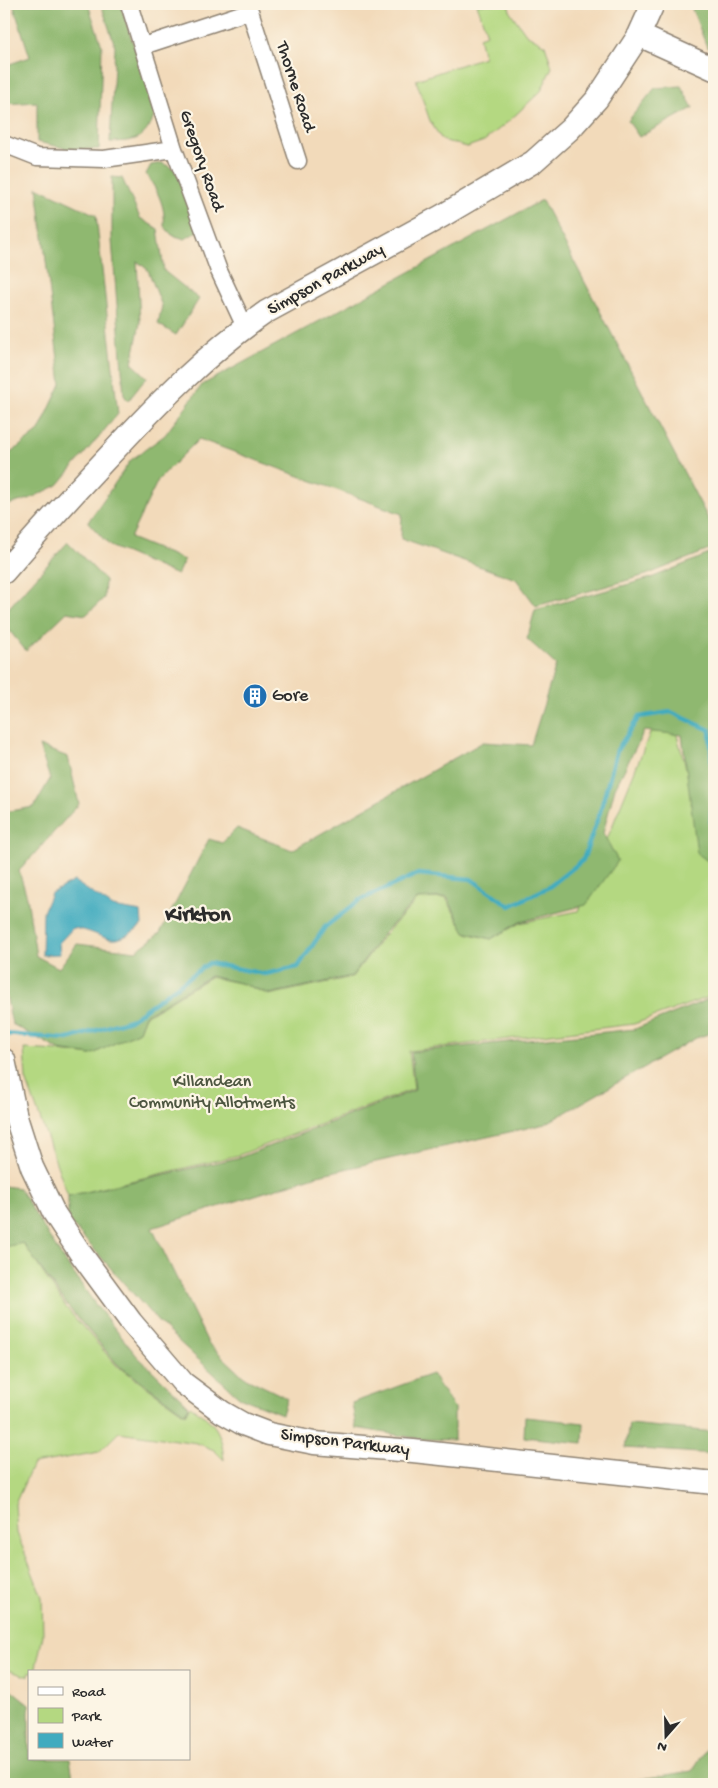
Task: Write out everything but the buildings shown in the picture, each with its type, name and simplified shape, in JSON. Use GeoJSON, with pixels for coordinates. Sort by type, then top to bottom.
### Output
{"type":"FeatureCollection","features":[{"type":"Feature","properties":{"kind":"main road","name":"Simpson Parkway"},"geometry":{"type":"LineString","coordinates":[[4,572],[61,507],[178,383],[245,327],[266,312],[442,216],[533,162],[570,129],[597,99],[639,35],[653,4]]}},
{"type":"Feature","properties":{"kind":"main road"},"geometry":{"type":"LineString","coordinates":[[639,35],[714,69]]}},
{"type":"Feature","properties":{"kind":"main road","name":"Simpson Parkway"},"geometry":{"type":"LineString","coordinates":[[4,1060],[16,1117],[32,1167],[54,1213],[81,1254],[131,1322],[183,1383],[222,1412],[244,1424],[270,1434],[314,1442],[714,1482]]}},
{"type":"Feature","properties":{"kind":"street","name":"Gregory Road"},"geometry":{"type":"LineString","coordinates":[[129,4],[174,149],[219,271],[245,327]]}},
{"type":"Feature","properties":{"kind":"street","name":"Thorne Road"},"geometry":{"type":"LineString","coordinates":[[143,46],[250,11],[298,161]]}},
{"type":"Feature","properties":{"kind":"street"},"geometry":{"type":"LineString","coordinates":[[4,144],[37,157],[104,160],[174,149]]}},
{"type":"Feature","properties":{"kind":"green space"},"geometry":{"type":"Polygon","coordinates":[[[13,4],[88,4],[102,46],[99,149],[69,149],[37,142],[37,102],[4,104],[4,66],[30,57],[13,4]]]}},
{"type":"Feature","properties":{"kind":"green space"},"geometry":{"type":"Polygon","coordinates":[[[101,4],[120,4],[156,112],[144,134],[127,141],[110,142],[115,46],[101,4]]]}},
{"type":"Feature","properties":{"kind":"green space"},"geometry":{"type":"Polygon","coordinates":[[[477,4],[508,4],[511,13],[526,34],[545,45],[552,67],[541,91],[484,141],[467,147],[442,140],[430,121],[416,80],[484,57],[479,37],[487,34],[477,4]]]}},
{"type":"Feature","properties":{"kind":"green space"},"geometry":{"type":"Polygon","coordinates":[[[690,4],[714,4],[714,48],[707,47],[690,4]]]}},
{"type":"Feature","properties":{"kind":"green space"},"geometry":{"type":"Polygon","coordinates":[[[681,86],[693,108],[639,137],[628,121],[655,88],[681,86]]]}},
{"type":"Feature","properties":{"kind":"green space"},"geometry":{"type":"Polygon","coordinates":[[[162,163],[176,170],[198,231],[185,239],[172,235],[164,226],[164,212],[160,198],[146,174],[151,165],[162,163]]]}},
{"type":"Feature","properties":{"kind":"green space"},"geometry":{"type":"Polygon","coordinates":[[[112,177],[122,178],[140,218],[158,229],[164,271],[199,299],[176,335],[158,324],[162,306],[148,270],[137,261],[140,323],[132,363],[147,377],[128,401],[124,395],[112,240],[112,177]]]}},
{"type":"Feature","properties":{"kind":"green space"},"geometry":{"type":"Polygon","coordinates":[[[37,187],[96,215],[118,414],[58,485],[29,499],[4,506],[4,458],[39,431],[61,384],[37,187]]]}},
{"type":"Feature","properties":{"kind":"green space"},"geometry":{"type":"Polygon","coordinates":[[[542,200],[714,530],[714,548],[646,575],[536,606],[516,579],[401,539],[402,514],[199,439],[158,480],[130,538],[184,560],[177,575],[110,546],[88,522],[131,460],[165,435],[202,385],[542,200]]]}},
{"type":"Feature","properties":{"kind":"green space"},"geometry":{"type":"Polygon","coordinates":[[[68,542],[105,580],[104,598],[86,615],[67,612],[26,651],[4,624],[4,613],[68,542]]]}},
{"type":"Feature","properties":{"kind":"green space"},"geometry":{"type":"Polygon","coordinates":[[[714,552],[714,866],[697,853],[682,735],[644,731],[615,788],[603,833],[618,861],[586,905],[520,922],[491,939],[465,932],[447,897],[417,899],[384,933],[352,976],[269,994],[244,984],[210,976],[145,1015],[139,1031],[91,1055],[59,1050],[12,1024],[4,985],[4,812],[34,807],[50,779],[39,746],[68,757],[79,804],[19,871],[27,897],[36,956],[59,968],[77,944],[136,951],[160,933],[209,839],[222,843],[237,828],[292,850],[483,742],[531,745],[556,665],[527,639],[535,610],[651,578],[714,552]]]}},
{"type":"Feature","properties":{"kind":"green space","name":"Killandean Community Allotments"},"geometry":{"type":"Polygon","coordinates":[[[652,728],[676,732],[705,835],[714,840],[714,995],[634,1024],[409,1051],[414,1089],[239,1155],[68,1196],[26,1079],[24,1049],[91,1055],[139,1031],[145,1016],[210,977],[244,984],[269,995],[352,977],[385,934],[418,899],[446,898],[465,933],[491,939],[520,923],[578,911],[652,728]]]}},
{"type":"Feature","properties":{"kind":"green space"},"geometry":{"type":"Polygon","coordinates":[[[714,997],[714,1032],[696,1038],[545,1124],[318,1175],[152,1228],[208,1343],[244,1377],[287,1398],[282,1414],[239,1397],[160,1324],[68,1220],[68,1196],[241,1157],[415,1090],[411,1052],[635,1029],[714,997]]]}},
{"type":"Feature","properties":{"kind":"green space"},"geometry":{"type":"Polygon","coordinates":[[[4,1186],[19,1188],[58,1251],[95,1304],[137,1356],[189,1406],[185,1413],[118,1365],[69,1308],[23,1243],[4,1247],[4,1186]]]}},
{"type":"Feature","properties":{"kind":"green space"},"geometry":{"type":"Polygon","coordinates":[[[23,1243],[68,1310],[117,1366],[185,1414],[190,1406],[206,1418],[219,1434],[224,1460],[214,1450],[197,1443],[119,1432],[99,1452],[33,1464],[15,1504],[17,1533],[42,1597],[43,1635],[35,1670],[28,1670],[28,1677],[4,1669],[4,1247],[23,1243]]]}},
{"type":"Feature","properties":{"kind":"green space"},"geometry":{"type":"Polygon","coordinates":[[[432,1374],[454,1408],[454,1440],[421,1439],[356,1428],[352,1403],[432,1374]]]}},
{"type":"Feature","properties":{"kind":"green space"},"geometry":{"type":"Polygon","coordinates":[[[525,1417],[584,1423],[583,1443],[524,1437],[525,1417]]]}},
{"type":"Feature","properties":{"kind":"green space"},"geometry":{"type":"Polygon","coordinates":[[[629,1424],[714,1432],[714,1454],[625,1448],[629,1424]]]}},
{"type":"Feature","properties":{"kind":"green space"},"geometry":{"type":"Polygon","coordinates":[[[4,1684],[28,1703],[28,1760],[70,1760],[74,1784],[4,1784],[4,1684]]]}},
{"type":"Feature","properties":{"kind":"green space"},"geometry":{"type":"Polygon","coordinates":[[[714,1737],[714,1784],[608,1784],[692,1771],[714,1737]]]}},
{"type":"Feature","properties":{"kind":"water"},"geometry":{"type":"Polygon","coordinates":[[[74,881],[113,907],[141,912],[142,925],[122,938],[114,939],[73,928],[59,943],[60,954],[42,955],[43,912],[51,893],[74,881]]]}},
{"type":"Feature","properties":{"kind":"waterway"},"geometry":{"type":"LineString","coordinates":[[4,1034],[68,1039],[130,1020],[209,963],[265,974],[298,967],[325,927],[360,900],[418,874],[471,879],[510,906],[549,887],[583,860],[600,812],[617,750],[639,717],[671,712],[710,730],[713,783],[711,822],[714,825]]}},
{"type":"Feature","properties":{"kind":"place","name":"Gore"},"geometry":{"type":"Point","coordinates":[255,696]}},
{"type":"Feature","properties":{"kind":"district","name":"Kirkton"},"geometry":{"type":"Point","coordinates":[198,916]}}]}
